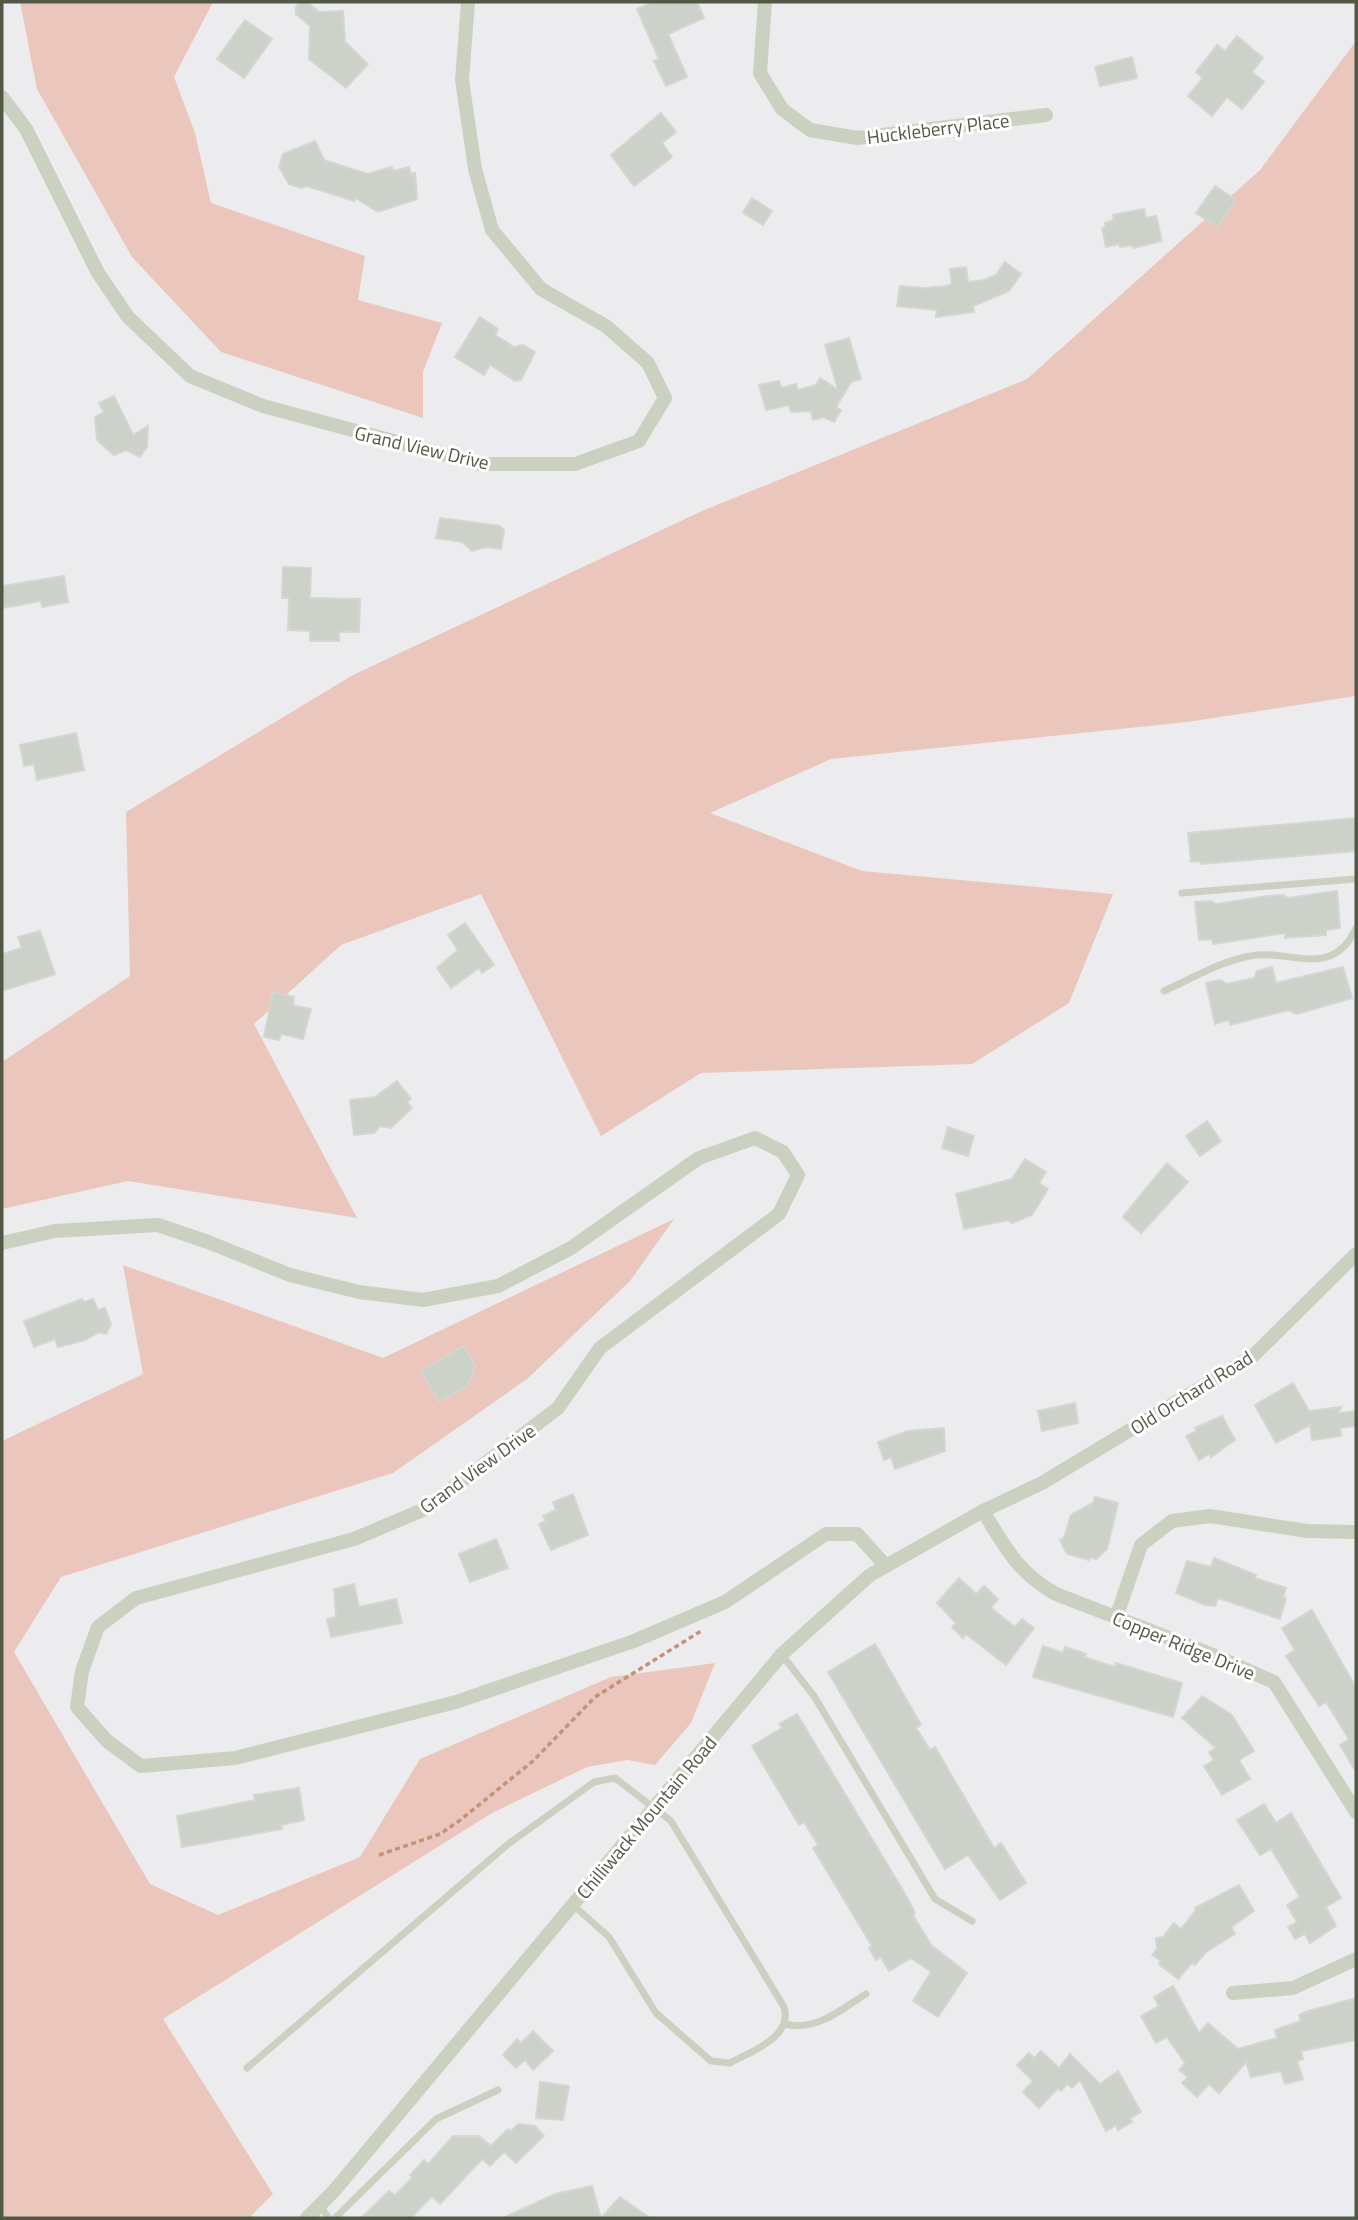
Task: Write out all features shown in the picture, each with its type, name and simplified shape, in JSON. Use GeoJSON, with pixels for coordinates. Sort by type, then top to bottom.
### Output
{"type":"FeatureCollection","features":[{"type":"Feature","properties":{"kind":"street","name":"Grand View Drive"},"geometry":{"type":"LineString","coordinates":[[2,97],[26,129],[98,273],[128,317],[190,376],[263,406],[480,464],[575,464],[639,441],[665,398],[648,363],[606,326],[541,289],[492,230],[475,169],[462,80],[468,2]]}},
{"type":"Feature","properties":{"kind":"street","name":"Huckleberry Place"},"geometry":{"type":"LineString","coordinates":[[765,2],[760,73],[782,109],[810,130],[858,138],[1046,115]]}},
{"type":"Feature","properties":{"kind":"street","name":"Grand View Drive"},"geometry":{"type":"LineString","coordinates":[[2,1243],[54,1231],[158,1226],[208,1242],[290,1275],[359,1292],[423,1300],[498,1286],[571,1248],[699,1158],[755,1138],[782,1152],[799,1175],[779,1214],[600,1348],[558,1408],[425,1510],[354,1539],[135,1598],[98,1627],[82,1671],[77,1707],[107,1741],[141,1766],[235,1758],[456,1702],[634,1641],[725,1602],[826,1534],[857,1534],[886,1566]]}},
{"type":"Feature","properties":{"kind":"street","name":"Old Orchard Road"},"geometry":{"type":"LineString","coordinates":[[1042,1483],[1253,1356],[1356,1254]]}},
{"type":"Feature","properties":{"kind":"street","name":"Chilliwack Mountain Road"},"geometry":{"type":"LineString","coordinates":[[307,2218],[325,2212],[573,1904],[782,1654],[870,1575],[983,1511],[1042,1483]]}},
{"type":"Feature","properties":{"kind":"street","name":"Copper Ridge Drive"},"geometry":{"type":"LineString","coordinates":[[983,1511],[1016,1564],[1037,1584],[1274,1682],[1356,1812]]}},
{"type":"Feature","properties":{"kind":"street"},"geometry":{"type":"LineString","coordinates":[[1116,1618],[1141,1545],[1172,1521],[1210,1516],[1307,1531],[1356,1532]]}},
{"type":"Feature","properties":{"kind":"street"},"geometry":{"type":"LineString","coordinates":[[1233,1993],[1293,1988],[1356,1959]]}},
{"type":"Feature","properties":{"kind":"lane"},"geometry":{"type":"LineString","coordinates":[[1182,893],[1356,879]]}},
{"type":"Feature","properties":{"kind":"lane"},"geometry":{"type":"LineString","coordinates":[[1164,990],[1252,955],[1306,961],[1320,959],[1344,946],[1356,928]]}},
{"type":"Feature","properties":{"kind":"lane"},"geometry":{"type":"LineString","coordinates":[[782,1654],[814,1696],[935,1899],[972,1921]]}},
{"type":"Feature","properties":{"kind":"lane"},"geometry":{"type":"LineString","coordinates":[[247,2068],[506,1845],[594,1782],[615,1778],[671,1821],[786,2012],[785,2024],[775,2037],[730,2063],[712,2061],[656,2013],[609,1937],[573,1904]]}},
{"type":"Feature","properties":{"kind":"lane"},"geometry":{"type":"LineString","coordinates":[[785,2024],[800,2028],[814,2025],[866,1994]]}},
{"type":"Feature","properties":{"kind":"lane"},"geometry":{"type":"LineString","coordinates":[[335,2218],[436,2119],[498,2090]]}},
{"type":"Feature","properties":{"kind":"path"},"geometry":{"type":"LineString","coordinates":[[379,1855],[440,1834],[533,1761],[594,1697],[704,1630]]}},
{"type":"Feature","properties":{"kind":"shaded area"},"geometry":{"type":"Polygon","coordinates":[[[20,2],[213,2],[174,77],[195,133],[211,203],[365,256],[358,300],[442,323],[423,372],[423,418],[221,352],[132,257],[37,89],[20,2]]]}},
{"type":"Feature","properties":{"kind":"shaded area"},"geometry":{"type":"Polygon","coordinates":[[[1356,41],[1356,696],[1187,722],[831,759],[710,813],[862,871],[1113,894],[1069,1003],[972,1064],[701,1073],[601,1136],[481,894],[341,945],[254,1024],[357,1218],[128,1181],[2,1209],[2,1062],[130,976],[126,812],[353,675],[702,511],[1027,379],[1260,170],[1356,41]]]}},
{"type":"Feature","properties":{"kind":"shaded area"},"geometry":{"type":"Polygon","coordinates":[[[674,1219],[630,1281],[527,1379],[393,1473],[61,1577],[14,1652],[150,1884],[218,1915],[360,1857],[420,1759],[611,1677],[715,1663],[691,1723],[655,1765],[627,1760],[587,1767],[492,1813],[163,2019],[273,2194],[249,2218],[2,2218],[2,1441],[143,1374],[123,1265],[383,1358],[674,1219]]]}},
{"type":"Feature","properties":{"kind":"building"},"geometry":{"type":"Polygon","coordinates":[[[301,2],[307,2],[319,12],[343,11],[345,42],[368,64],[346,88],[309,59],[310,26],[296,14],[296,7],[301,2]]]}},
{"type":"Feature","properties":{"kind":"building"},"geometry":{"type":"Polygon","coordinates":[[[653,2],[697,2],[704,18],[668,34],[687,77],[666,86],[654,61],[659,59],[637,9],[653,2]]]}},
{"type":"Feature","properties":{"kind":"building"},"geometry":{"type":"Polygon","coordinates":[[[245,20],[272,39],[244,78],[217,59],[245,20]]]}},
{"type":"Feature","properties":{"kind":"building"},"geometry":{"type":"Polygon","coordinates":[[[1237,36],[1263,58],[1252,72],[1264,82],[1242,109],[1227,97],[1212,116],[1188,96],[1203,78],[1196,72],[1217,45],[1225,51],[1237,36]]]}},
{"type":"Feature","properties":{"kind":"building"},"geometry":{"type":"Polygon","coordinates":[[[1132,57],[1137,78],[1100,86],[1095,67],[1132,57]]]}},
{"type":"Feature","properties":{"kind":"building"},"geometry":{"type":"Polygon","coordinates":[[[661,113],[676,132],[662,143],[672,157],[634,186],[611,155],[661,113]]]}},
{"type":"Feature","properties":{"kind":"building"},"geometry":{"type":"Polygon","coordinates":[[[315,141],[324,160],[367,174],[392,167],[393,171],[409,167],[411,174],[415,173],[417,199],[378,212],[356,198],[354,201],[307,186],[301,188],[289,184],[279,167],[283,154],[315,141]]]}},
{"type":"Feature","properties":{"kind":"building"},"geometry":{"type":"Polygon","coordinates":[[[1215,186],[1236,200],[1217,227],[1196,213],[1215,186]]]}},
{"type":"Feature","properties":{"kind":"building"},"geometry":{"type":"Polygon","coordinates":[[[752,198],[772,211],[763,225],[743,213],[752,198]]]}},
{"type":"Feature","properties":{"kind":"building"},"geometry":{"type":"Polygon","coordinates":[[[1144,209],[1146,218],[1156,216],[1162,241],[1133,248],[1132,245],[1120,247],[1119,244],[1106,247],[1102,228],[1106,227],[1105,223],[1114,220],[1113,215],[1144,209]]]}},
{"type":"Feature","properties":{"kind":"building"},"geometry":{"type":"Polygon","coordinates":[[[1005,262],[1021,274],[1009,291],[973,306],[974,312],[936,317],[937,310],[897,306],[900,286],[946,286],[952,284],[950,269],[966,267],[968,282],[984,280],[996,275],[1005,262]]]}},
{"type":"Feature","properties":{"kind":"building"},"geometry":{"type":"Polygon","coordinates":[[[480,317],[498,329],[495,335],[514,347],[523,345],[535,352],[521,380],[515,381],[490,365],[484,375],[455,357],[480,317]]]}},
{"type":"Feature","properties":{"kind":"building"},"geometry":{"type":"Polygon","coordinates":[[[849,338],[861,379],[851,382],[836,407],[841,410],[834,422],[824,417],[813,420],[811,411],[791,412],[789,405],[766,410],[759,385],[779,381],[781,388],[796,384],[798,390],[816,385],[820,378],[838,390],[825,345],[849,338]]]}},
{"type":"Feature","properties":{"kind":"building"},"geometry":{"type":"Polygon","coordinates":[[[114,396],[133,435],[148,426],[147,447],[140,457],[126,450],[114,455],[97,440],[95,417],[104,412],[99,403],[114,396]]]}},
{"type":"Feature","properties":{"kind":"building"},"geometry":{"type":"Polygon","coordinates":[[[440,518],[500,526],[504,530],[501,549],[486,547],[472,551],[462,542],[436,538],[440,518]]]}},
{"type":"Feature","properties":{"kind":"building"},"geometry":{"type":"Polygon","coordinates":[[[283,567],[311,568],[310,598],[360,599],[359,632],[339,632],[339,641],[310,641],[310,631],[288,630],[289,598],[282,598],[283,567]]]}},
{"type":"Feature","properties":{"kind":"building"},"geometry":{"type":"Polygon","coordinates":[[[64,576],[68,602],[42,607],[41,601],[2,608],[2,586],[64,576]]]}},
{"type":"Feature","properties":{"kind":"building"},"geometry":{"type":"Polygon","coordinates":[[[76,733],[84,770],[37,780],[34,764],[24,766],[20,745],[76,733]]]}},
{"type":"Feature","properties":{"kind":"building"},"geometry":{"type":"Polygon","coordinates":[[[1356,818],[1356,851],[1201,864],[1200,861],[1191,862],[1188,833],[1356,818]]]}},
{"type":"Feature","properties":{"kind":"building"},"geometry":{"type":"Polygon","coordinates":[[[1337,891],[1340,928],[1326,930],[1326,935],[1285,938],[1285,933],[1213,944],[1212,939],[1199,940],[1195,902],[1211,901],[1216,904],[1268,896],[1283,895],[1288,898],[1337,891]]]}},
{"type":"Feature","properties":{"kind":"building"},"geometry":{"type":"Polygon","coordinates":[[[465,923],[494,965],[482,973],[479,968],[451,988],[437,968],[458,950],[448,935],[465,923]]]}},
{"type":"Feature","properties":{"kind":"building"},"geometry":{"type":"Polygon","coordinates":[[[40,931],[55,974],[2,991],[2,954],[22,948],[18,937],[40,931]]]}},
{"type":"Feature","properties":{"kind":"building"},"geometry":{"type":"Polygon","coordinates":[[[1272,967],[1276,983],[1343,967],[1352,998],[1297,1014],[1288,1010],[1230,1025],[1229,1020],[1215,1024],[1206,983],[1220,980],[1227,984],[1254,978],[1257,971],[1272,967]]]}},
{"type":"Feature","properties":{"kind":"building"},"geometry":{"type":"Polygon","coordinates":[[[273,992],[294,997],[293,1005],[311,1009],[303,1039],[281,1034],[279,1040],[264,1037],[273,992]]]}},
{"type":"Feature","properties":{"kind":"building"},"geometry":{"type":"Polygon","coordinates":[[[397,1081],[411,1099],[407,1102],[412,1108],[391,1128],[380,1126],[374,1133],[354,1135],[350,1100],[375,1097],[397,1081]]]}},
{"type":"Feature","properties":{"kind":"building"},"geometry":{"type":"Polygon","coordinates":[[[1207,1121],[1221,1141],[1200,1156],[1186,1136],[1207,1121]]]}},
{"type":"Feature","properties":{"kind":"building"},"geometry":{"type":"Polygon","coordinates":[[[948,1127],[974,1136],[968,1156],[942,1148],[948,1127]]]}},
{"type":"Feature","properties":{"kind":"building"},"geometry":{"type":"Polygon","coordinates":[[[1025,1159],[1046,1172],[1039,1183],[1048,1189],[1032,1215],[1012,1223],[1008,1220],[964,1229],[956,1194],[1012,1179],[1025,1159]]]}},
{"type":"Feature","properties":{"kind":"building"},"geometry":{"type":"Polygon","coordinates":[[[1167,1163],[1188,1182],[1141,1233],[1123,1217],[1167,1163]]]}},
{"type":"Feature","properties":{"kind":"building"},"geometry":{"type":"Polygon","coordinates":[[[82,1299],[84,1302],[93,1299],[98,1310],[105,1308],[111,1324],[106,1334],[99,1332],[85,1340],[58,1347],[55,1339],[34,1347],[24,1321],[82,1299]]]}},
{"type":"Feature","properties":{"kind":"building"},"geometry":{"type":"Polygon","coordinates":[[[464,1346],[475,1366],[468,1386],[439,1402],[421,1371],[464,1346]]]}},
{"type":"Feature","properties":{"kind":"building"},"geometry":{"type":"Polygon","coordinates":[[[1293,1383],[1309,1411],[1341,1407],[1338,1413],[1356,1411],[1356,1426],[1340,1428],[1341,1436],[1312,1440],[1310,1425],[1276,1443],[1255,1405],[1293,1383]]]}},
{"type":"Feature","properties":{"kind":"building"},"geometry":{"type":"Polygon","coordinates":[[[1075,1403],[1078,1423],[1042,1431],[1038,1411],[1075,1403]]]}},
{"type":"Feature","properties":{"kind":"building"},"geometry":{"type":"Polygon","coordinates":[[[1222,1416],[1235,1440],[1211,1457],[1209,1454],[1199,1460],[1186,1436],[1197,1431],[1195,1428],[1222,1416]]]}},
{"type":"Feature","properties":{"kind":"building"},"geometry":{"type":"Polygon","coordinates":[[[944,1428],[945,1451],[895,1469],[891,1457],[884,1460],[878,1442],[908,1431],[944,1428]]]}},
{"type":"Feature","properties":{"kind":"building"},"geometry":{"type":"Polygon","coordinates":[[[573,1494],[588,1535],[551,1550],[539,1524],[546,1521],[543,1516],[556,1510],[553,1502],[573,1494]]]}},
{"type":"Feature","properties":{"kind":"building"},"geometry":{"type":"Polygon","coordinates":[[[1095,1497],[1118,1503],[1107,1549],[1096,1559],[1090,1557],[1089,1560],[1067,1554],[1060,1540],[1064,1538],[1071,1515],[1093,1503],[1095,1497]]]}},
{"type":"Feature","properties":{"kind":"building"},"geometry":{"type":"Polygon","coordinates":[[[496,1539],[508,1568],[470,1582],[459,1554],[496,1539]]]}},
{"type":"Feature","properties":{"kind":"building"},"geometry":{"type":"Polygon","coordinates":[[[1214,1558],[1256,1575],[1255,1578],[1286,1588],[1280,1619],[1218,1598],[1215,1606],[1205,1605],[1176,1593],[1187,1561],[1211,1567],[1214,1558]]]}},
{"type":"Feature","properties":{"kind":"building"},"geometry":{"type":"Polygon","coordinates":[[[959,1578],[976,1594],[984,1586],[998,1599],[991,1608],[1015,1627],[1022,1619],[1034,1628],[1006,1665],[966,1634],[963,1638],[952,1627],[956,1623],[937,1603],[959,1578]]]}},
{"type":"Feature","properties":{"kind":"building"},"geometry":{"type":"Polygon","coordinates":[[[354,1584],[359,1607],[396,1599],[402,1623],[331,1637],[327,1619],[336,1617],[334,1589],[354,1584]]]}},
{"type":"Feature","properties":{"kind":"building"},"geometry":{"type":"Polygon","coordinates":[[[1312,1610],[1356,1688],[1356,1772],[1340,1745],[1349,1739],[1326,1702],[1319,1706],[1286,1656],[1295,1650],[1282,1628],[1312,1610]]]}},
{"type":"Feature","properties":{"kind":"building"},"geometry":{"type":"Polygon","coordinates":[[[875,1644],[921,1725],[916,1728],[930,1750],[935,1747],[994,1848],[1001,1843],[1026,1883],[1000,1900],[968,1855],[945,1869],[828,1672],[875,1644]]]}},
{"type":"Feature","properties":{"kind":"building"},"geometry":{"type":"Polygon","coordinates":[[[1043,1646],[1063,1653],[1065,1647],[1086,1654],[1084,1657],[1115,1667],[1116,1663],[1182,1683],[1173,1717],[1033,1677],[1043,1646]]]}},
{"type":"Feature","properties":{"kind":"building"},"geometry":{"type":"Polygon","coordinates":[[[1202,1696],[1232,1715],[1254,1751],[1239,1760],[1250,1779],[1222,1795],[1204,1766],[1214,1760],[1209,1752],[1216,1748],[1182,1718],[1202,1696]]]}},
{"type":"Feature","properties":{"kind":"building"},"geometry":{"type":"Polygon","coordinates":[[[797,1714],[908,1899],[915,1913],[913,1915],[931,1945],[967,1973],[938,2017],[913,2001],[931,1972],[911,1958],[889,1971],[881,1957],[876,1960],[869,1948],[872,1946],[813,1848],[818,1845],[804,1822],[799,1825],[752,1746],[782,1728],[779,1724],[797,1714]]]}},
{"type":"Feature","properties":{"kind":"building"},"geometry":{"type":"Polygon","coordinates":[[[299,1788],[304,1820],[281,1825],[282,1829],[182,1847],[177,1816],[255,1800],[254,1795],[299,1788]]]}},
{"type":"Feature","properties":{"kind":"building"},"geometry":{"type":"Polygon","coordinates":[[[1264,1804],[1276,1823],[1291,1813],[1341,1898],[1326,1907],[1336,1926],[1310,1943],[1305,1934],[1295,1939],[1288,1927],[1297,1922],[1287,1905],[1300,1897],[1271,1849],[1260,1855],[1237,1820],[1264,1804]]]}},
{"type":"Feature","properties":{"kind":"building"},"geometry":{"type":"Polygon","coordinates":[[[1239,1885],[1254,1911],[1231,1927],[1235,1934],[1206,1952],[1195,1965],[1192,1963],[1178,1979],[1159,1964],[1161,1961],[1152,1955],[1157,1949],[1156,1938],[1163,1937],[1174,1923],[1181,1929],[1195,1908],[1239,1885]]]}},
{"type":"Feature","properties":{"kind":"building"},"geometry":{"type":"Polygon","coordinates":[[[1173,1986],[1199,2033],[1208,2023],[1238,2049],[1277,2038],[1275,2030],[1301,2021],[1299,2015],[1308,2011],[1356,1998],[1356,2040],[1301,2051],[1303,2059],[1297,2061],[1303,2079],[1285,2084],[1281,2071],[1251,2077],[1246,2062],[1219,2093],[1209,2084],[1197,2097],[1182,2083],[1188,2077],[1179,2070],[1185,2063],[1167,2037],[1156,2043],[1141,2016],[1159,2006],[1154,1997],[1173,1986]]]}},
{"type":"Feature","properties":{"kind":"building"},"geometry":{"type":"Polygon","coordinates":[[[533,2031],[553,2051],[533,2070],[525,2060],[516,2068],[503,2055],[517,2039],[521,2043],[533,2031]]]}},
{"type":"Feature","properties":{"kind":"building"},"geometry":{"type":"Polygon","coordinates":[[[1041,2051],[1059,2068],[1070,2054],[1100,2084],[1118,2071],[1141,2112],[1130,2118],[1132,2122],[1118,2130],[1116,2125],[1106,2131],[1080,2080],[1072,2088],[1067,2084],[1061,2091],[1058,2088],[1039,2108],[1023,2092],[1033,2081],[1017,2065],[1029,2053],[1034,2058],[1041,2051]]]}},
{"type":"Feature","properties":{"kind":"building"},"geometry":{"type":"Polygon","coordinates":[[[540,2082],[569,2086],[563,2120],[536,2118],[540,2082]]]}},
{"type":"Feature","properties":{"kind":"building"},"geometry":{"type":"Polygon","coordinates":[[[518,2124],[535,2126],[544,2136],[516,2163],[504,2152],[490,2166],[482,2159],[440,2204],[432,2196],[411,2218],[361,2218],[389,2191],[395,2195],[413,2177],[410,2175],[424,2160],[428,2164],[453,2136],[479,2136],[491,2146],[508,2129],[511,2131],[518,2124]]]}},
{"type":"Feature","properties":{"kind":"building"},"geometry":{"type":"Polygon","coordinates":[[[592,2186],[601,2218],[503,2218],[555,2194],[592,2186]]]}},
{"type":"Feature","properties":{"kind":"building"},"geometry":{"type":"Polygon","coordinates":[[[620,2197],[650,2218],[601,2218],[620,2197]]]}}]}
